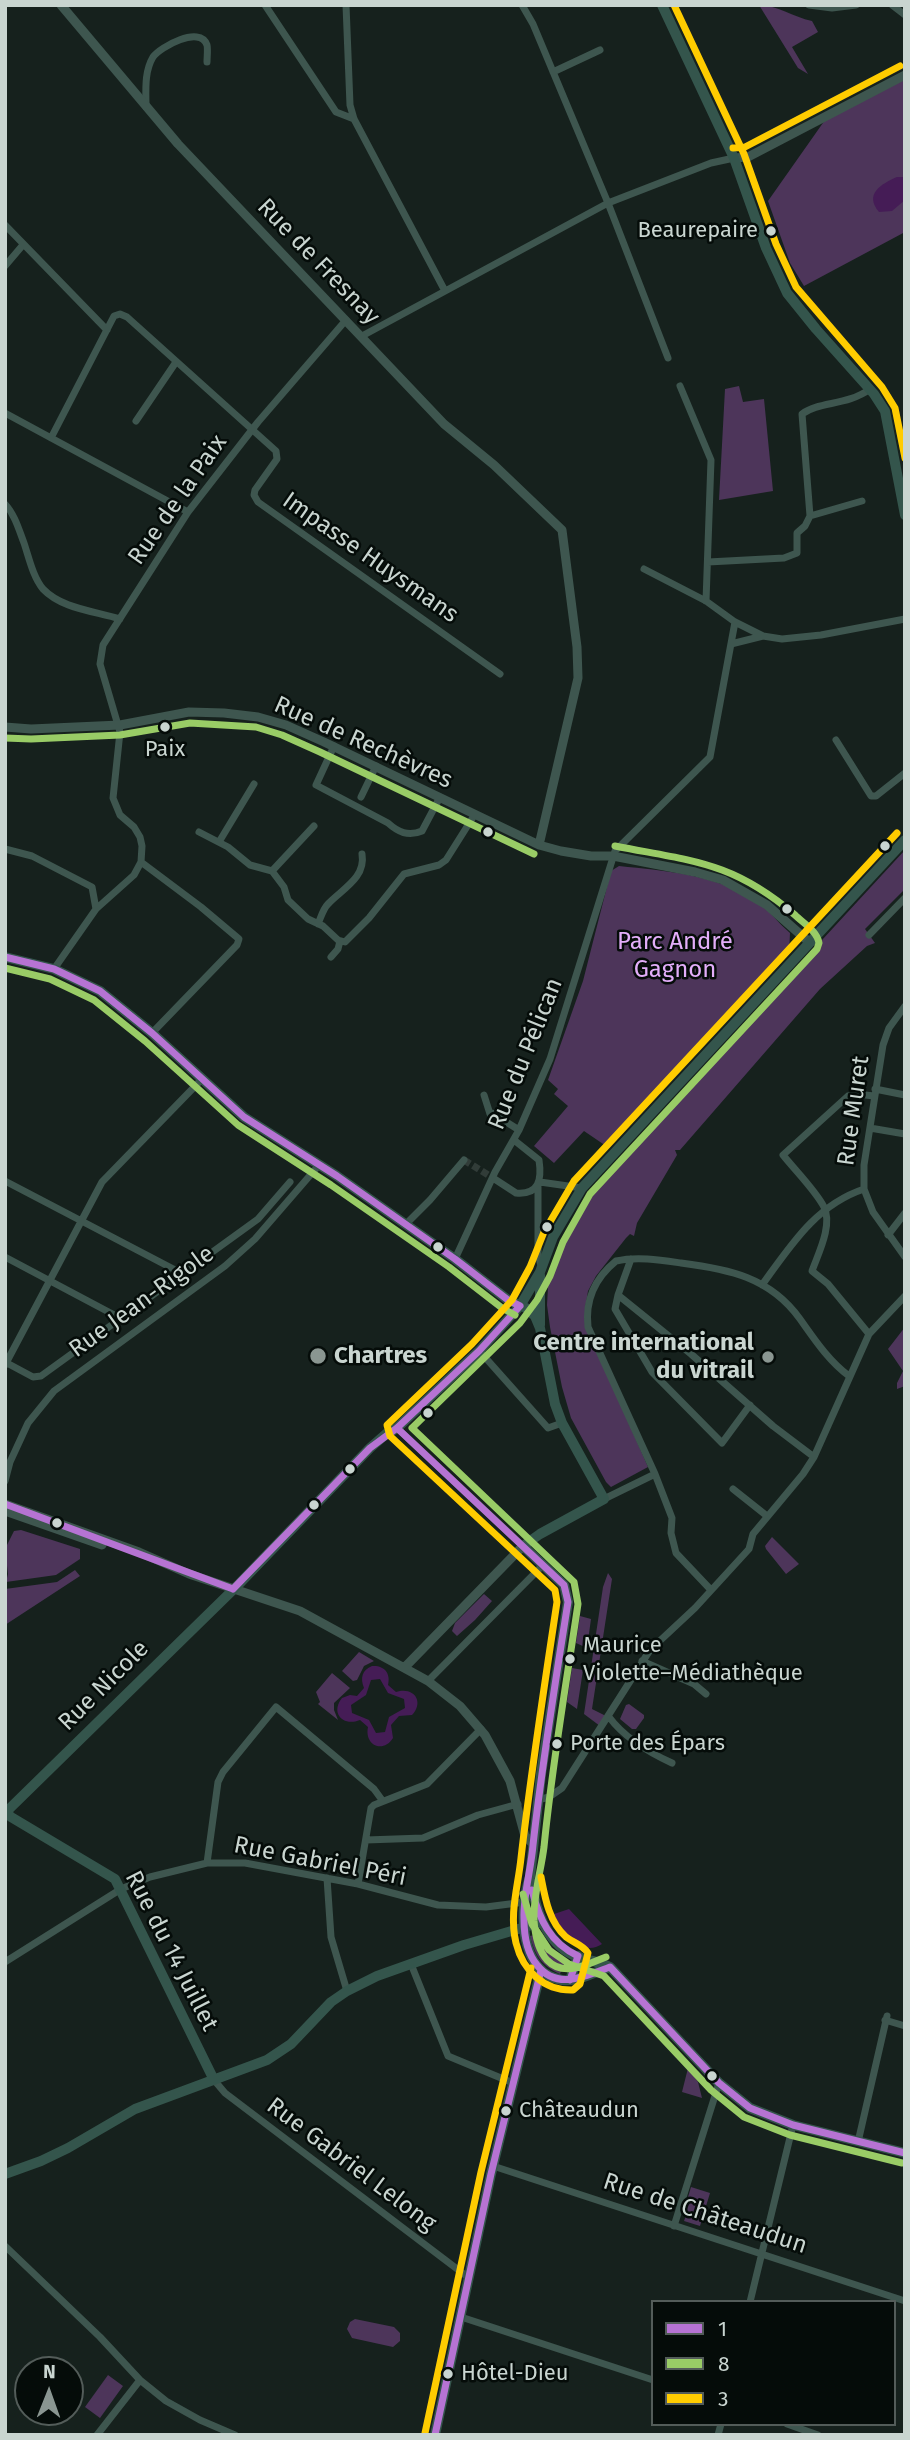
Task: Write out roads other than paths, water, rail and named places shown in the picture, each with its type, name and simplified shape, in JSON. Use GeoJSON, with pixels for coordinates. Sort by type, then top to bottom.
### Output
{"type":"FeatureCollection","features":[{"type":"Feature","properties":{"kind":"main road"},"geometry":{"type":"LineString","coordinates":[[662,5],[734,158],[766,248],[787,293],[878,400],[888,422],[905,515]]}},
{"type":"Feature","properties":{"kind":"main road","name":"Rue Nicole"},"geometry":{"type":"LineString","coordinates":[[6,1813],[233,1589],[370,1448],[397,1428],[479,1351],[520,1306],[541,1269],[553,1237],[582,1188],[905,840]]}},
{"type":"Feature","properties":{"kind":"main road"},"geometry":{"type":"LineString","coordinates":[[5,957],[54,969],[100,991],[152,1033],[244,1117],[406,1224],[508,1300],[535,1316],[540,1328],[555,1404],[562,1423],[604,1499],[523,1546],[564,1584],[568,1602],[538,1800],[524,1927],[533,1962],[557,1979],[570,1980],[610,1967]]}},
{"type":"Feature","properties":{"kind":"main road"},"geometry":{"type":"LineString","coordinates":[[540,1328],[541,1269]]}},
{"type":"Feature","properties":{"kind":"main road","name":"Rue du 14 Juillet"},"geometry":{"type":"LineString","coordinates":[[6,1813],[111,1875],[121,1889],[214,2080]]}},
{"type":"Feature","properties":{"kind":"main road"},"geometry":{"type":"LineString","coordinates":[[530,1877],[535,1905],[542,1922],[558,1943],[578,1956],[610,1967],[719,2083],[750,2108],[793,2125],[905,2153]]}},
{"type":"Feature","properties":{"kind":"main road"},"geometry":{"type":"LineString","coordinates":[[5,2174],[64,2150],[135,2109],[267,2060],[291,2044],[331,2002],[377,1976],[542,1922]]}},
{"type":"Feature","properties":{"kind":"main road"},"geometry":{"type":"LineString","coordinates":[[570,1980],[578,1956]]}},
{"type":"Feature","properties":{"kind":"main road"},"geometry":{"type":"LineString","coordinates":[[435,2435],[493,2166],[541,1970]]}},
{"type":"Feature","properties":{"kind":"street","name":"Rue de Fresnay"},"geometry":{"type":"LineString","coordinates":[[61,5],[146,108],[444,424],[494,466],[562,530],[577,647],[578,678],[539,845]]}},
{"type":"Feature","properties":{"kind":"street"},"geometry":{"type":"LineString","coordinates":[[265,5],[336,112],[354,119]]}},
{"type":"Feature","properties":{"kind":"street"},"geometry":{"type":"LineString","coordinates":[[346,5],[350,105],[354,119],[445,291]]}},
{"type":"Feature","properties":{"kind":"street"},"geometry":{"type":"LineString","coordinates":[[522,5],[533,24],[608,203],[668,358]]}},
{"type":"Feature","properties":{"kind":"street"},"geometry":{"type":"LineString","coordinates":[[809,5],[832,8],[856,5]]}},
{"type":"Feature","properties":{"kind":"street"},"geometry":{"type":"LineString","coordinates":[[892,5],[905,15]]}},
{"type":"Feature","properties":{"kind":"street"},"geometry":{"type":"LineString","coordinates":[[146,108],[146,79],[154,56],[185,37],[203,39],[207,45],[207,62]]}},
{"type":"Feature","properties":{"kind":"street"},"geometry":{"type":"LineString","coordinates":[[553,72],[600,50]]}},
{"type":"Feature","properties":{"kind":"street"},"geometry":{"type":"LineString","coordinates":[[362,336],[608,203],[711,163],[748,158],[905,75]]}},
{"type":"Feature","properties":{"kind":"street"},"geometry":{"type":"LineString","coordinates":[[128,85],[146,79]]}},
{"type":"Feature","properties":{"kind":"street"},"geometry":{"type":"LineString","coordinates":[[5,225],[22,246],[107,330]]}},
{"type":"Feature","properties":{"kind":"street"},"geometry":{"type":"LineString","coordinates":[[5,266],[22,246]]}},
{"type":"Feature","properties":{"kind":"street"},"geometry":{"type":"LineString","coordinates":[[51,438],[114,316],[120,314],[127,317],[252,430]]}},
{"type":"Feature","properties":{"kind":"street","name":"Rue de la Paix"},"geometry":{"type":"LineString","coordinates":[[120,725],[115,717],[100,657],[103,645],[188,512],[252,430],[346,320]]}},
{"type":"Feature","properties":{"kind":"street"},"geometry":{"type":"LineString","coordinates":[[136,421],[176,362]]}},
{"type":"Feature","properties":{"kind":"street"},"geometry":{"type":"LineString","coordinates":[[680,386],[711,460],[706,601]]}},
{"type":"Feature","properties":{"kind":"street"},"geometry":{"type":"LineString","coordinates":[[708,562],[758,561],[791,557],[797,553],[797,533],[806,526],[810,516],[801,417],[803,412],[854,400],[870,389]]}},
{"type":"Feature","properties":{"kind":"street"},"geometry":{"type":"LineString","coordinates":[[5,413],[188,512]]}},
{"type":"Feature","properties":{"kind":"street","name":"Impasse Huysmans"},"geometry":{"type":"LineString","coordinates":[[252,430],[278,455],[255,490],[254,498],[258,502],[500,674]]}},
{"type":"Feature","properties":{"kind":"street"},"geometry":{"type":"LineString","coordinates":[[810,516],[862,501]]}},
{"type":"Feature","properties":{"kind":"street"},"geometry":{"type":"LineString","coordinates":[[5,504],[14,515],[34,572],[43,589],[70,605],[120,619]]}},
{"type":"Feature","properties":{"kind":"street"},"geometry":{"type":"LineString","coordinates":[[644,569],[706,601],[735,622],[763,636]]}},
{"type":"Feature","properties":{"kind":"street"},"geometry":{"type":"LineString","coordinates":[[731,644],[763,636],[796,639],[905,619]]}},
{"type":"Feature","properties":{"kind":"street"},"geometry":{"type":"LineString","coordinates":[[612,856],[710,757],[735,622]]}},
{"type":"Feature","properties":{"kind":"street","name":"Rue de Rechèvres"},"geometry":{"type":"LineString","coordinates":[[5,727],[31,729],[120,725],[179,713],[224,713],[274,721],[334,746],[539,845],[591,856],[612,856],[723,880],[767,905],[809,942]]}},
{"type":"Feature","properties":{"kind":"street"},"geometry":{"type":"LineString","coordinates":[[54,969],[96,909],[134,875],[141,862],[140,837],[134,827],[120,815],[113,798],[120,725]]}},
{"type":"Feature","properties":{"kind":"street"},"geometry":{"type":"LineString","coordinates":[[836,740],[871,796],[876,796],[905,773]]}},
{"type":"Feature","properties":{"kind":"street"},"geometry":{"type":"LineString","coordinates":[[334,746],[316,785],[388,823],[396,831],[405,834],[422,831],[440,797]]}},
{"type":"Feature","properties":{"kind":"street"},"geometry":{"type":"LineString","coordinates":[[361,797],[376,766]]}},
{"type":"Feature","properties":{"kind":"street"},"geometry":{"type":"LineString","coordinates":[[219,842],[254,784]]}},
{"type":"Feature","properties":{"kind":"street"},"geometry":{"type":"LineString","coordinates":[[199,832],[219,842],[250,865],[272,871],[284,887],[288,900],[307,919],[341,941],[348,941],[404,874],[439,865],[446,860],[475,814]]}},
{"type":"Feature","properties":{"kind":"street"},"geometry":{"type":"LineString","coordinates":[[272,871],[314,826]]}},
{"type":"Feature","properties":{"kind":"street"},"geometry":{"type":"LineString","coordinates":[[5,849],[32,856],[92,887],[96,909]]}},
{"type":"Feature","properties":{"kind":"street"},"geometry":{"type":"LineString","coordinates":[[318,924],[328,904],[353,881],[362,865],[362,854]]}},
{"type":"Feature","properties":{"kind":"street","name":"Rue du Pélican"},"geometry":{"type":"LineString","coordinates":[[455,1259],[519,1130],[550,1059],[580,968],[612,856]]}},
{"type":"Feature","properties":{"kind":"street"},"geometry":{"type":"LineString","coordinates":[[141,862],[239,939],[237,945],[152,1033]]}},
{"type":"Feature","properties":{"kind":"street"},"geometry":{"type":"LineString","coordinates":[[869,935],[905,898]]}},
{"type":"Feature","properties":{"kind":"street"},"geometry":{"type":"LineString","coordinates":[[331,957],[341,941]]}},
{"type":"Feature","properties":{"kind":"street","name":"Rue Muret"},"geometry":{"type":"LineString","coordinates":[[905,1006],[889,1028],[883,1045],[864,1165],[864,1189],[873,1212],[905,1257]]}},
{"type":"Feature","properties":{"kind":"street"},"geometry":{"type":"LineString","coordinates":[[202,1079],[102,1182],[6,1363],[38,1378],[258,1219],[290,1182]]}},
{"type":"Feature","properties":{"kind":"street"},"geometry":{"type":"LineString","coordinates":[[869,1334],[828,1284],[812,1271],[827,1222],[825,1208],[783,1155],[848,1096],[875,1092],[905,1095]]}},
{"type":"Feature","properties":{"kind":"street"},"geometry":{"type":"LineString","coordinates":[[484,1095],[490,1114],[519,1130]]}},
{"type":"Feature","properties":{"kind":"street"},"geometry":{"type":"LineString","coordinates":[[870,1128],[905,1134]]}},
{"type":"Feature","properties":{"kind":"street"},"geometry":{"type":"LineString","coordinates":[[514,1140],[539,1160],[538,1253],[541,1269]]}},
{"type":"Feature","properties":{"kind":"street"},"geometry":{"type":"LineString","coordinates":[[406,1224],[464,1160]]}},
{"type":"Feature","properties":{"kind":"street","name":"Rue Jean-Rigole"},"geometry":{"type":"LineString","coordinates":[[5,1480],[28,1423],[54,1391],[225,1266],[255,1239],[319,1165]]}},
{"type":"Feature","properties":{"kind":"street"},"geometry":{"type":"LineString","coordinates":[[493,1178],[516,1194],[533,1191],[539,1184]]}},
{"type":"Feature","properties":{"kind":"street"},"geometry":{"type":"LineString","coordinates":[[5,1181],[181,1273]]}},
{"type":"Feature","properties":{"kind":"street"},"geometry":{"type":"LineString","coordinates":[[539,1184],[582,1188]]}},
{"type":"Feature","properties":{"kind":"street"},"geometry":{"type":"LineString","coordinates":[[762,1284],[825,1208],[846,1195],[864,1189]]}},
{"type":"Feature","properties":{"kind":"street"},"geometry":{"type":"LineString","coordinates":[[888,1235],[905,1213]]}},
{"type":"Feature","properties":{"kind":"street"},"geometry":{"type":"LineString","coordinates":[[5,1256],[120,1318]]}},
{"type":"Feature","properties":{"kind":"street"},"geometry":{"type":"LineString","coordinates":[[631,1259],[615,1309],[652,1372],[722,1443],[750,1405]]}},
{"type":"Feature","properties":{"kind":"street"},"geometry":{"type":"LineString","coordinates":[[711,1590],[676,1553],[671,1533],[672,1518],[655,1474],[588,1327],[588,1302],[595,1283],[617,1261],[631,1259],[654,1259],[722,1269],[743,1275],[762,1284],[791,1308],[834,1365],[849,1376]]}},
{"type":"Feature","properties":{"kind":"street"},"geometry":{"type":"LineString","coordinates":[[618,1295],[773,1426],[814,1457]]}},
{"type":"Feature","properties":{"kind":"street"},"geometry":{"type":"LineString","coordinates":[[538,1800],[558,1793],[650,1650],[749,1549],[753,1534],[814,1457],[869,1334],[905,1296]]}},
{"type":"Feature","properties":{"kind":"street"},"geometry":{"type":"LineString","coordinates":[[483,1355],[548,1428],[562,1423]]}},
{"type":"Feature","properties":{"kind":"street"},"geometry":{"type":"LineString","coordinates":[[397,1428],[523,1546],[405,1667]]}},
{"type":"Feature","properties":{"kind":"street"},"geometry":{"type":"LineString","coordinates":[[604,1499],[655,1474]]}},
{"type":"Feature","properties":{"kind":"street"},"geometry":{"type":"LineString","coordinates":[[733,1489],[767,1516]]}},
{"type":"Feature","properties":{"kind":"street"},"geometry":{"type":"LineString","coordinates":[[5,1504],[177,1569],[300,1611],[428,1681],[460,1706],[481,1729],[504,1770],[518,1804],[525,1836],[533,1844]]}},
{"type":"Feature","properties":{"kind":"street"},"geometry":{"type":"LineString","coordinates":[[5,1511],[137,1558],[177,1569]]}},
{"type":"Feature","properties":{"kind":"street"},"geometry":{"type":"LineString","coordinates":[[428,1681],[543,1564]]}},
{"type":"Feature","properties":{"kind":"street"},"geometry":{"type":"LineString","coordinates":[[642,1661],[694,1684],[706,1694]]}},
{"type":"Feature","properties":{"kind":"street"},"geometry":{"type":"LineString","coordinates":[[207,1863],[218,1782],[223,1772],[276,1707],[374,1789],[382,1800]]}},
{"type":"Feature","properties":{"kind":"street"},"geometry":{"type":"LineString","coordinates":[[609,1717],[655,1755],[672,1763]]}},
{"type":"Feature","properties":{"kind":"street"},"geometry":{"type":"LineString","coordinates":[[358,1884],[371,1808],[382,1800],[427,1784],[481,1729]]}},
{"type":"Feature","properties":{"kind":"street"},"geometry":{"type":"LineString","coordinates":[[366,1840],[423,1838],[478,1815],[518,1804]]}},
{"type":"Feature","properties":{"kind":"street","name":"Rue Gabriel Péri"},"geometry":{"type":"LineString","coordinates":[[5,1962],[121,1889],[150,1877],[207,1863],[245,1863],[358,1884],[438,1905],[486,1907],[525,1902]]}},
{"type":"Feature","properties":{"kind":"street"},"geometry":{"type":"LineString","coordinates":[[327,1878],[331,1937],[347,1991]]}},
{"type":"Feature","properties":{"kind":"street"},"geometry":{"type":"LineString","coordinates":[[411,1964],[448,2056],[513,2083]]}},
{"type":"Feature","properties":{"kind":"street"},"geometry":{"type":"LineString","coordinates":[[858,2142],[886,2018],[905,2026]]}},
{"type":"Feature","properties":{"kind":"street","name":"Rue Gabriel Lelong"},"geometry":{"type":"LineString","coordinates":[[214,2080],[225,2093],[469,2277]]}},
{"type":"Feature","properties":{"kind":"street"},"geometry":{"type":"LineString","coordinates":[[674,2226],[719,2083]]}},
{"type":"Feature","properties":{"kind":"street"},"geometry":{"type":"LineString","coordinates":[[750,2300],[793,2125]]}},
{"type":"Feature","properties":{"kind":"street","name":"Rue de Châteaudun"},"geometry":{"type":"LineString","coordinates":[[493,2166],[905,2301]]}},
{"type":"Feature","properties":{"kind":"street"},"geometry":{"type":"LineString","coordinates":[[5,2246],[100,2337],[139,2379],[166,2401],[235,2435]]}},
{"type":"Feature","properties":{"kind":"street"},"geometry":{"type":"LineString","coordinates":[[461,2317],[651,2379]]}},
{"type":"Feature","properties":{"kind":"street"},"geometry":{"type":"LineString","coordinates":[[97,2435],[139,2379]]}},
{"type":"Feature","properties":{"kind":"street"},"geometry":{"type":"LineString","coordinates":[[793,2426],[818,2435]]}},
{"type":"Feature","properties":{"kind":"tunnel"},"geometry":{"type":"LineString","coordinates":[[464,1160],[493,1178]]}},
{"type":"Feature","properties":{"kind":"place","name":"Beaurepaire"},"geometry":{"type":"Point","coordinates":[771,231]}},
{"type":"Feature","properties":{"kind":"place","name":"Paix"},"geometry":{"type":"Point","coordinates":[165,727]}},
{"type":"Feature","properties":{"kind":"place","name":"Chartres"},"geometry":{"type":"Point","coordinates":[318,1356]}},
{"type":"Feature","properties":{"kind":"place","name":"Centre international du vitrail"},"geometry":{"type":"Point","coordinates":[768,1357]}},
{"type":"Feature","properties":{"kind":"place","name":"Maurice Violette–Médiathèque"},"geometry":{"type":"Point","coordinates":[570,1659]}},
{"type":"Feature","properties":{"kind":"place","name":"Porte des Épars"},"geometry":{"type":"Point","coordinates":[557,1744]}},
{"type":"Feature","properties":{"kind":"place","name":"Châteaudun"},"geometry":{"type":"Point","coordinates":[506,2111]}},
{"type":"Feature","properties":{"kind":"place","name":"Hôtel-Dieu"},"geometry":{"type":"Point","coordinates":[448,2374]}},
{"type":"Feature","properties":{"kind":"park label","name":"Parc André Gagnon"},"geometry":{"type":"Point","coordinates":[675,956]}}]}
